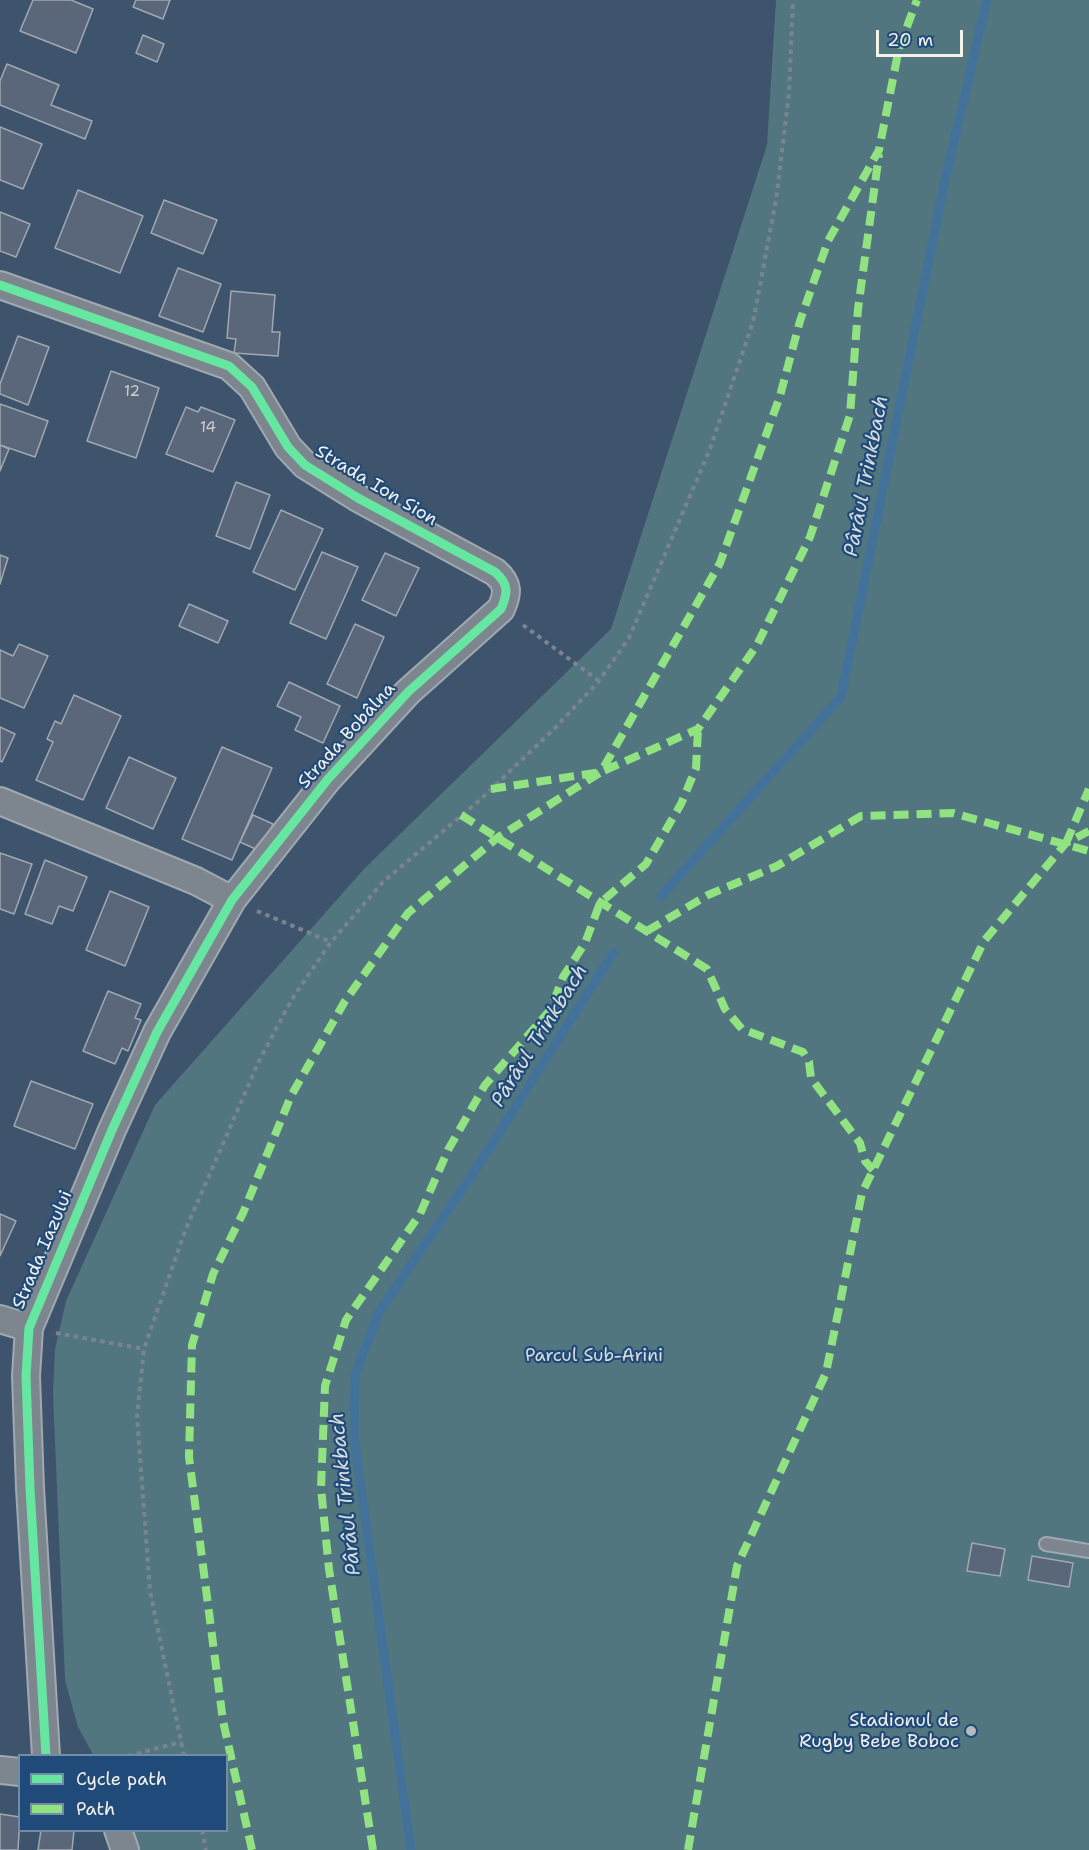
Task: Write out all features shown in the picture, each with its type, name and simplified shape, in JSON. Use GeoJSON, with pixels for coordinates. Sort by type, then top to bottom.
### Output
{"type":"FeatureCollection","features":[{"type":"Feature","properties":{"kind":"street","name":"Strada Ion Sion"},"geometry":{"type":"LineString","coordinates":[[0,285],[229,366],[252,387],[288,447],[305,465],[358,498],[495,572],[504,580],[507,594],[501,609]]}},
{"type":"Feature","properties":{"kind":"street","name":"Strada Bobâlna"},"geometry":{"type":"LineString","coordinates":[[232,900],[328,779],[408,692],[501,609]]}},
{"type":"Feature","properties":{"kind":"street"},"geometry":{"type":"LineString","coordinates":[[0,801],[196,881],[232,900]]}},
{"type":"Feature","properties":{"kind":"street","name":"Strada Iazului"},"geometry":{"type":"LineString","coordinates":[[46,1754],[30,1488],[26,1376],[28,1328],[112,1130],[157,1032],[232,900]]}},
{"type":"Feature","properties":{"kind":"street"},"geometry":{"type":"LineString","coordinates":[[0,1319],[28,1328]]}},
{"type":"Feature","properties":{"kind":"street"},"geometry":{"type":"LineString","coordinates":[[0,1770],[18,1773]]}},
{"type":"Feature","properties":{"kind":"street"},"geometry":{"type":"LineString","coordinates":[[119,1832],[125,1850]]}},
{"type":"Feature","properties":{"kind":"lane"},"geometry":{"type":"LineString","coordinates":[[1046,1544],[1089,1551]]}},
{"type":"Feature","properties":{"kind":"path"},"geometry":{"type":"LineString","coordinates":[[184,1754],[150,1591],[137,1416],[144,1349],[185,1232],[259,1061],[292,999],[331,942],[383,882],[480,800],[598,681],[629,638],[710,449],[753,322],[776,201],[789,93],[793,0]]}},
{"type":"Feature","properties":{"kind":"path"},"geometry":{"type":"LineString","coordinates":[[501,609],[598,681]]}},
{"type":"Feature","properties":{"kind":"path"},"geometry":{"type":"LineString","coordinates":[[232,900],[331,942]]}},
{"type":"Feature","properties":{"kind":"path"},"geometry":{"type":"LineString","coordinates":[[28,1328],[144,1349]]}},
{"type":"Feature","properties":{"kind":"path"},"geometry":{"type":"LineString","coordinates":[[132,1754],[181,1742]]}},
{"type":"Feature","properties":{"kind":"path"},"geometry":{"type":"LineString","coordinates":[[202,1832],[206,1850]]}},
{"type":"Feature","properties":{"kind":"green space","name":"Parcul Sub-Arini"},"geometry":{"type":"Polygon","coordinates":[[[776,0],[1089,0],[1089,1850],[139,1850],[134,1832],[228,1832],[228,1754],[93,1754],[78,1727],[65,1680],[53,1393],[55,1349],[66,1301],[155,1105],[364,869],[611,629],[767,145],[776,0]]]}},
{"type":"Feature","properties":{"kind":"building"},"geometry":{"type":"Polygon","coordinates":[[[33,0],[71,0],[93,9],[76,53],[20,31],[33,0]]]}},
{"type":"Feature","properties":{"kind":"building"},"geometry":{"type":"Polygon","coordinates":[[[136,0],[170,0],[163,19],[133,7],[136,0]]]}},
{"type":"Feature","properties":{"kind":"building"},"geometry":{"type":"Polygon","coordinates":[[[143,35],[164,44],[157,62],[136,53],[143,35]]]}},
{"type":"Feature","properties":{"kind":"building"},"geometry":{"type":"Polygon","coordinates":[[[7,64],[59,85],[51,105],[92,121],[85,139],[0,105],[0,81],[7,64]]]}},
{"type":"Feature","properties":{"kind":"building"},"geometry":{"type":"Polygon","coordinates":[[[0,127],[42,144],[23,189],[0,180],[0,127]]]}},
{"type":"Feature","properties":{"kind":"building"},"geometry":{"type":"Polygon","coordinates":[[[78,190],[143,216],[120,273],[55,248],[78,190]]]}},
{"type":"Feature","properties":{"kind":"building"},"geometry":{"type":"Polygon","coordinates":[[[164,200],[217,220],[203,254],[151,233],[164,200]]]}},
{"type":"Feature","properties":{"kind":"building"},"geometry":{"type":"Polygon","coordinates":[[[0,212],[30,224],[16,257],[0,251],[0,212]]]}},
{"type":"Feature","properties":{"kind":"building"},"geometry":{"type":"Polygon","coordinates":[[[178,268],[221,284],[203,332],[159,316],[178,268]]]}},
{"type":"Feature","properties":{"kind":"building"},"geometry":{"type":"Polygon","coordinates":[[[231,291],[275,295],[272,332],[280,332],[278,356],[234,353],[236,339],[227,338],[231,291]]]}},
{"type":"Feature","properties":{"kind":"building"},"geometry":{"type":"Polygon","coordinates":[[[18,336],[49,347],[28,405],[0,394],[0,384],[18,336]]]}},
{"type":"Feature","properties":{"kind":"building"},"geometry":{"type":"Polygon","coordinates":[[[111,371],[159,388],[136,458],[87,441],[111,371]]]}},
{"type":"Feature","properties":{"kind":"building"},"geometry":{"type":"Polygon","coordinates":[[[0,404],[48,421],[35,457],[0,445],[0,404]]]}},
{"type":"Feature","properties":{"kind":"building"},"geometry":{"type":"Polygon","coordinates":[[[186,407],[198,412],[201,407],[235,420],[213,472],[166,454],[186,407]]]}},
{"type":"Feature","properties":{"kind":"building"},"geometry":{"type":"Polygon","coordinates":[[[0,445],[9,449],[0,471],[0,445]]]}},
{"type":"Feature","properties":{"kind":"building"},"geometry":{"type":"Polygon","coordinates":[[[236,482],[270,495],[250,549],[216,536],[236,482]]]}},
{"type":"Feature","properties":{"kind":"building"},"geometry":{"type":"Polygon","coordinates":[[[281,510],[323,529],[295,590],[253,572],[281,510]]]}},
{"type":"Feature","properties":{"kind":"building"},"geometry":{"type":"Polygon","coordinates":[[[322,552],[358,567],[326,639],[290,623],[322,552]]]}},
{"type":"Feature","properties":{"kind":"building"},"geometry":{"type":"Polygon","coordinates":[[[385,553],[419,568],[396,616],[362,600],[385,553]]]}},
{"type":"Feature","properties":{"kind":"building"},"geometry":{"type":"Polygon","coordinates":[[[0,555],[8,558],[0,584],[0,555]]]}},
{"type":"Feature","properties":{"kind":"building"},"geometry":{"type":"Polygon","coordinates":[[[189,604],[228,621],[218,643],[179,626],[189,604]]]}},
{"type":"Feature","properties":{"kind":"building"},"geometry":{"type":"Polygon","coordinates":[[[355,624],[384,637],[357,698],[327,684],[355,624]]]}},
{"type":"Feature","properties":{"kind":"building"},"geometry":{"type":"Polygon","coordinates":[[[19,644],[48,656],[24,708],[0,698],[0,650],[13,656],[19,644]]]}},
{"type":"Feature","properties":{"kind":"building"},"geometry":{"type":"Polygon","coordinates":[[[289,682],[340,706],[323,743],[295,730],[301,717],[277,706],[289,682]]]}},
{"type":"Feature","properties":{"kind":"building"},"geometry":{"type":"Polygon","coordinates":[[[74,695],[121,716],[83,800],[36,780],[53,742],[47,739],[55,721],[61,724],[74,695]]]}},
{"type":"Feature","properties":{"kind":"building"},"geometry":{"type":"Polygon","coordinates":[[[0,727],[15,734],[2,762],[0,761],[0,727]]]}},
{"type":"Feature","properties":{"kind":"building"},"geometry":{"type":"Polygon","coordinates":[[[222,747],[272,768],[232,860],[182,839],[222,747]]]}},
{"type":"Feature","properties":{"kind":"building"},"geometry":{"type":"Polygon","coordinates":[[[129,757],[176,778],[153,829],[106,808],[129,757]]]}},
{"type":"Feature","properties":{"kind":"building"},"geometry":{"type":"Polygon","coordinates":[[[253,815],[273,824],[260,851],[240,842],[253,815]]]}},
{"type":"Feature","properties":{"kind":"building"},"geometry":{"type":"Polygon","coordinates":[[[0,853],[32,864],[14,914],[0,909],[0,853]]]}},
{"type":"Feature","properties":{"kind":"building"},"geometry":{"type":"Polygon","coordinates":[[[45,860],[87,877],[73,911],[59,906],[52,924],[25,914],[45,860]]]}},
{"type":"Feature","properties":{"kind":"building"},"geometry":{"type":"Polygon","coordinates":[[[110,891],[149,907],[125,966],[86,950],[110,891]]]}},
{"type":"Feature","properties":{"kind":"building"},"geometry":{"type":"Polygon","coordinates":[[[108,991],[141,1004],[135,1018],[141,1020],[128,1051],[122,1048],[115,1064],[83,1051],[108,991]]]}},
{"type":"Feature","properties":{"kind":"building"},"geometry":{"type":"Polygon","coordinates":[[[31,1081],[93,1104],[75,1149],[14,1126],[31,1081]]]}},
{"type":"Feature","properties":{"kind":"building"},"geometry":{"type":"Polygon","coordinates":[[[0,1214],[16,1221],[0,1256],[0,1214]]]}},
{"type":"Feature","properties":{"kind":"building"},"geometry":{"type":"Polygon","coordinates":[[[972,1543],[1005,1549],[1000,1576],[967,1571],[972,1543]]]}},
{"type":"Feature","properties":{"kind":"building"},"geometry":{"type":"Polygon","coordinates":[[[1032,1556],[1073,1563],[1069,1587],[1028,1580],[1032,1556]]]}},
{"type":"Feature","properties":{"kind":"building"},"geometry":{"type":"Polygon","coordinates":[[[0,1814],[18,1817],[18,1850],[0,1850],[0,1814]]]}},
{"type":"Feature","properties":{"kind":"building"},"geometry":{"type":"Polygon","coordinates":[[[41,1832],[74,1832],[72,1850],[38,1850],[41,1832]]]}},
{"type":"Feature","properties":{"kind":"waterway","name":"Pârâul Trinkbach"},"geometry":{"type":"LineString","coordinates":[[661,896],[841,697],[945,180],[987,0]]}},
{"type":"Feature","properties":{"kind":"waterway","name":"Pârâul Trinkbach"},"geometry":{"type":"LineString","coordinates":[[411,1850],[354,1437],[355,1375],[379,1312],[480,1163],[613,953]]}},
{"type":"Feature","properties":{"kind":"marked path"},"geometry":{"type":"LineString","coordinates":[[252,1850],[223,1721],[189,1457],[192,1345],[213,1274],[243,1213],[291,1096],[345,1001],[408,913],[497,838],[601,772],[720,563],[780,396],[800,321],[828,241],[879,150],[899,48],[917,0]]}},
{"type":"Feature","properties":{"kind":"marked path"},"geometry":{"type":"LineString","coordinates":[[491,789],[601,772],[698,729],[757,645],[810,537],[850,415],[858,309],[879,154]]}},
{"type":"Feature","properties":{"kind":"marked path"},"geometry":{"type":"LineString","coordinates":[[373,1850],[329,1569],[321,1488],[325,1386],[346,1320],[420,1214],[448,1150],[485,1085],[551,1009],[563,977],[585,943],[600,903],[646,864],[681,804],[696,768],[698,729]]}},
{"type":"Feature","properties":{"kind":"marked path"},"geometry":{"type":"LineString","coordinates":[[1066,843],[1089,789]]}},
{"type":"Feature","properties":{"kind":"marked path"},"geometry":{"type":"LineString","coordinates":[[647,931],[708,895],[777,866],[861,816],[953,813],[1089,851]]}},
{"type":"Feature","properties":{"kind":"marked path"},"geometry":{"type":"LineString","coordinates":[[461,815],[707,969],[725,1009],[742,1029],[803,1052],[809,1062],[811,1078],[860,1143],[865,1161],[873,1170]]}},
{"type":"Feature","properties":{"kind":"marked path"},"geometry":{"type":"LineString","coordinates":[[688,1850],[737,1566],[826,1373],[862,1193],[984,941],[1066,843],[1089,831]]}},
{"type":"Feature","properties":{"kind":"cycle path"},"geometry":{"type":"LineString","coordinates":[[0,285],[229,366],[252,387],[288,447],[305,465],[358,498],[495,572],[503,581],[506,589],[501,609],[408,692],[328,779],[232,900],[157,1032],[112,1130],[29,1328],[26,1376],[30,1488],[46,1754]]}},
{"type":"Feature","properties":{"kind":"place","name":"Stadionul de Rugby Bebe Boboc"},"geometry":{"type":"Point","coordinates":[971,1731]}}]}
